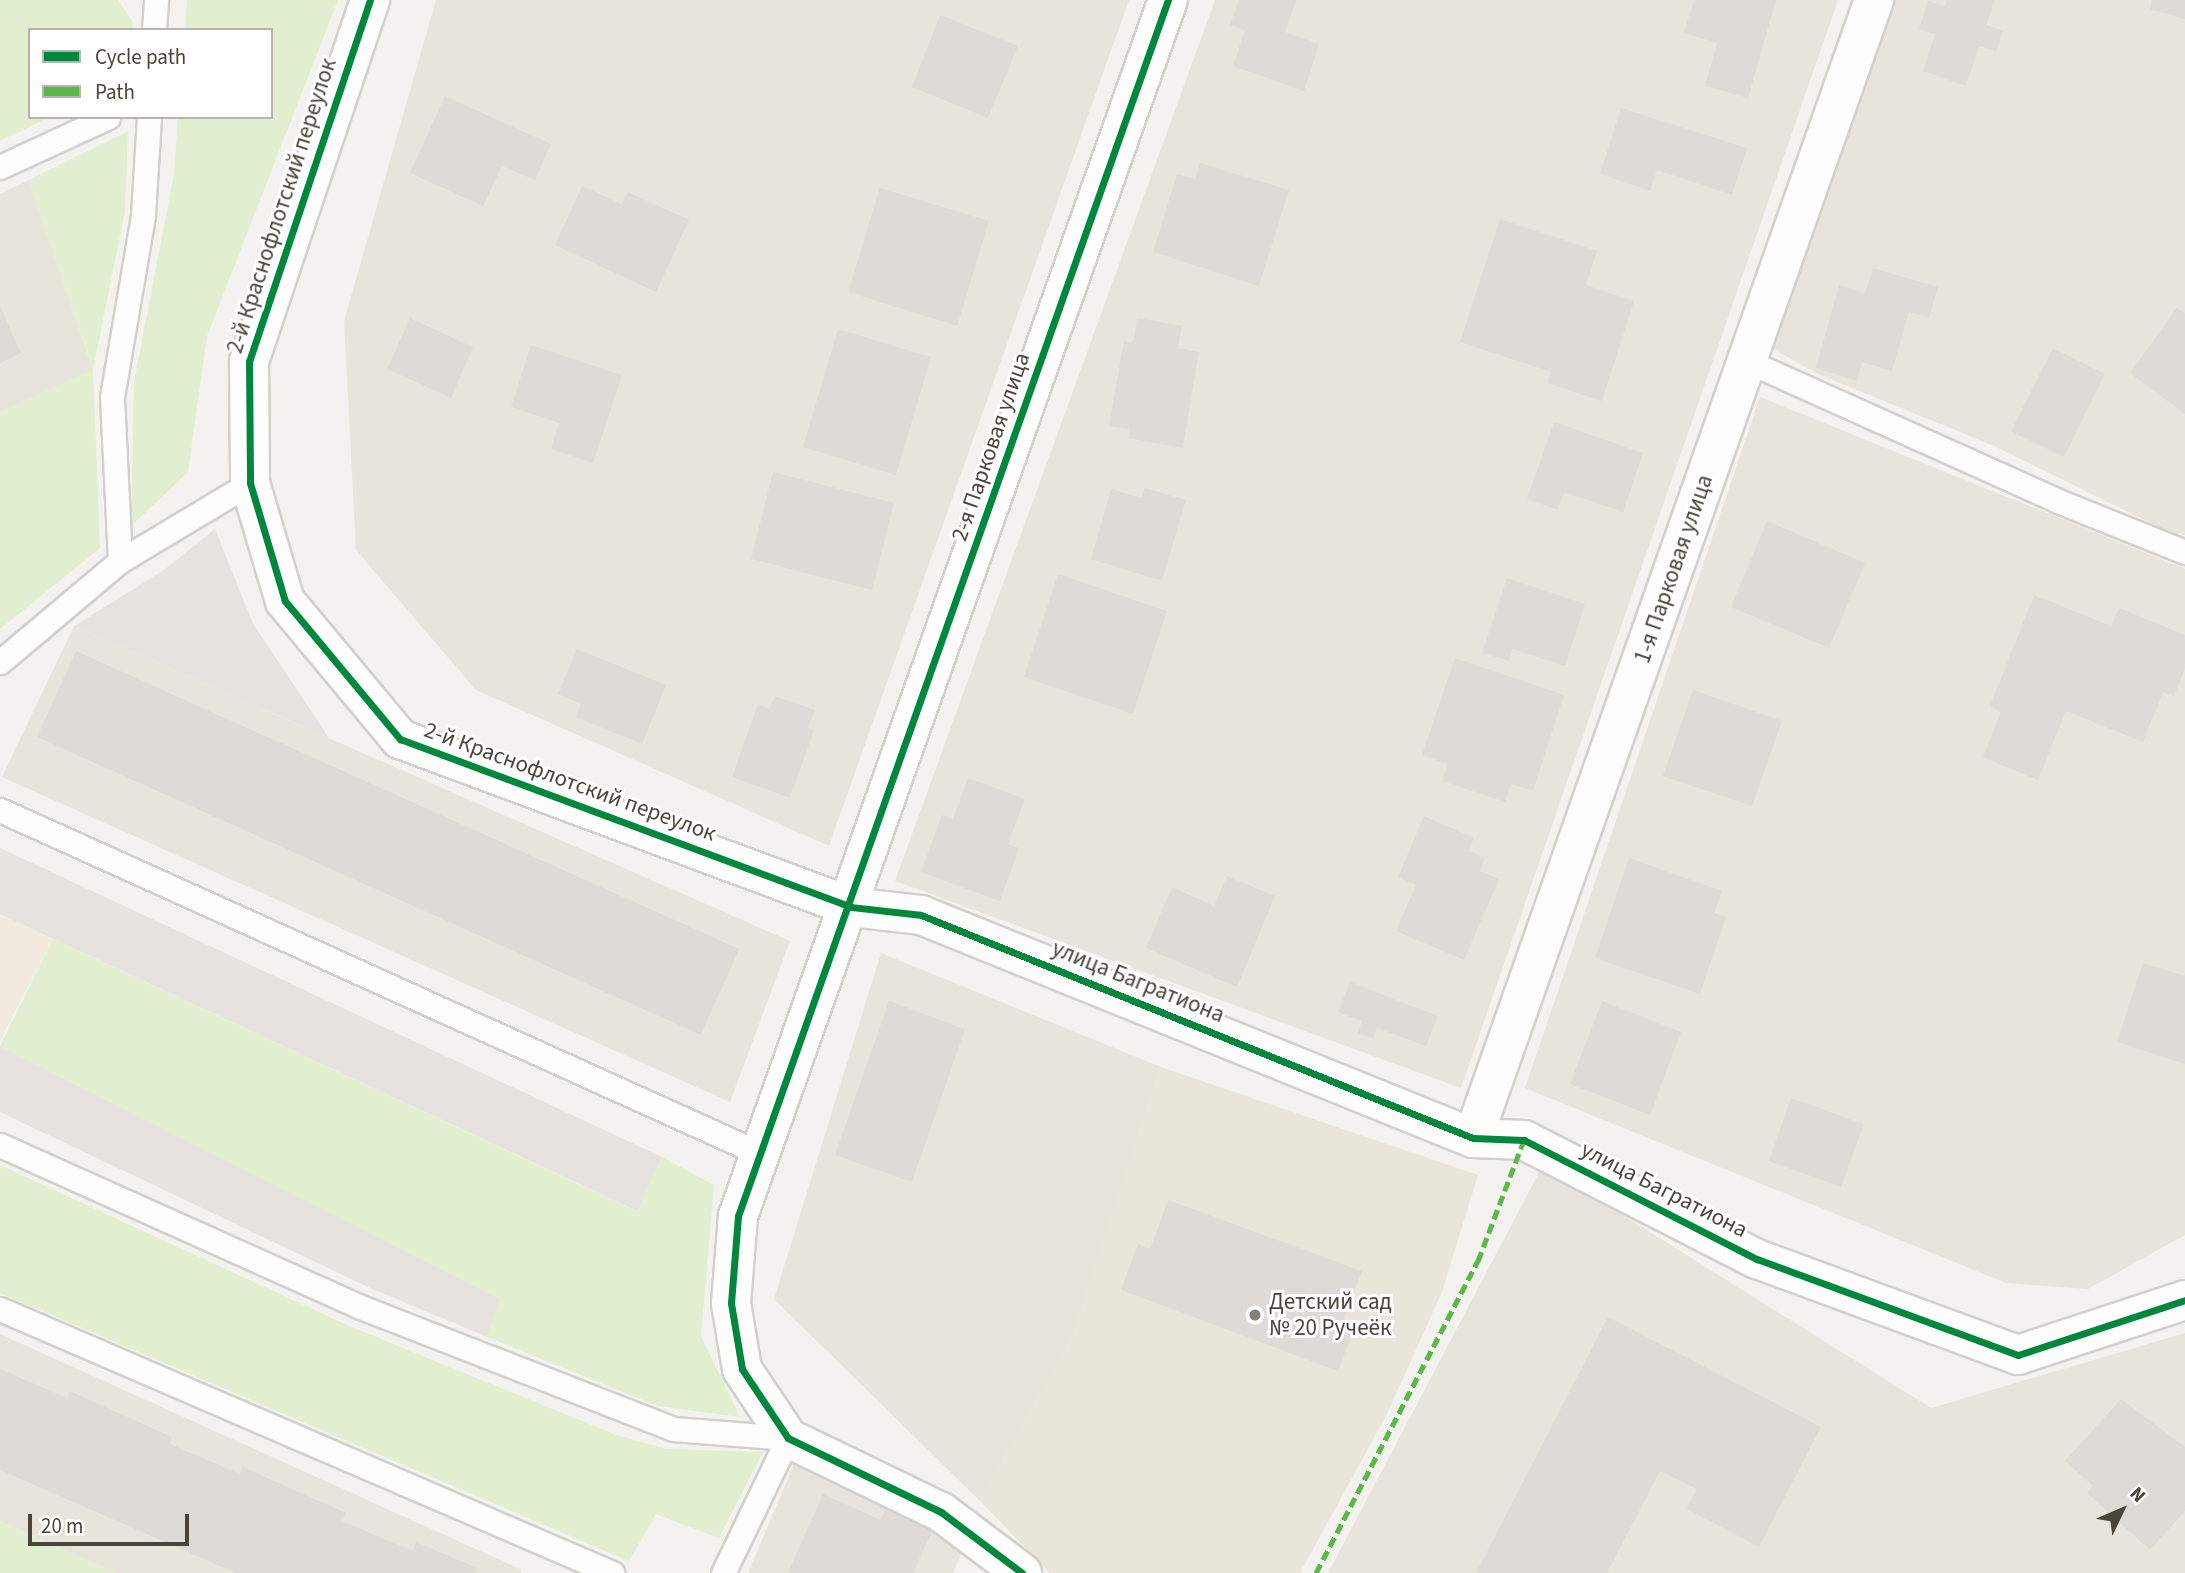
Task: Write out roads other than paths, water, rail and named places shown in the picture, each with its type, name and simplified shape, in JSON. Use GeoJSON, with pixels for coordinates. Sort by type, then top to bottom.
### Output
{"type":"FeatureCollection","features":[{"type":"Feature","properties":{"kind":"street","name":"2-й Краснофлотский переулок"},"geometry":{"type":"LineString","coordinates":[[370,0],[249,361],[250,483],[285,601],[400,739],[851,907]]}},
{"type":"Feature","properties":{"kind":"street","name":"2-я Парковая улица"},"geometry":{"type":"LineString","coordinates":[[851,907],[1167,0]]}},
{"type":"Feature","properties":{"kind":"street","name":"1-я Парковая улица"},"geometry":{"type":"LineString","coordinates":[[1473,1138],[1874,0]]}},
{"type":"Feature","properties":{"kind":"street","name":"улица Багратиона"},"geometry":{"type":"LineString","coordinates":[[851,907],[921,915],[1473,1138],[1524,1140],[1757,1259],[2018,1354],[2185,1300]]}},
{"type":"Feature","properties":{"kind":"street"},"geometry":{"type":"LineString","coordinates":[[851,907],[738,1216],[731,1304],[742,1369],[788,1438],[941,1512],[1022,1573]]}},
{"type":"Feature","properties":{"kind":"lane"},"geometry":{"type":"LineString","coordinates":[[0,167],[104,119]]}},
{"type":"Feature","properties":{"kind":"lane"},"geometry":{"type":"LineString","coordinates":[[120,561],[112,397],[143,215],[149,119]]}},
{"type":"Feature","properties":{"kind":"lane"},"geometry":{"type":"LineString","coordinates":[[1747,361],[2058,501],[2185,552]]}},
{"type":"Feature","properties":{"kind":"lane"},"geometry":{"type":"LineString","coordinates":[[0,662],[120,561],[250,483]]}},
{"type":"Feature","properties":{"kind":"lane"},"geometry":{"type":"LineString","coordinates":[[0,810],[761,1154]]}},
{"type":"Feature","properties":{"kind":"lane"},"geometry":{"type":"LineString","coordinates":[[0,1145],[358,1306],[673,1429],[788,1438],[723,1573]]}},
{"type":"Feature","properties":{"kind":"lane"},"geometry":{"type":"LineString","coordinates":[[0,1309],[612,1573]]}},
{"type":"Feature","properties":{"kind":"place","name":"Детский сад № 20 Ручеёк"},"geometry":{"type":"Point","coordinates":[1255,1315]}}]}
